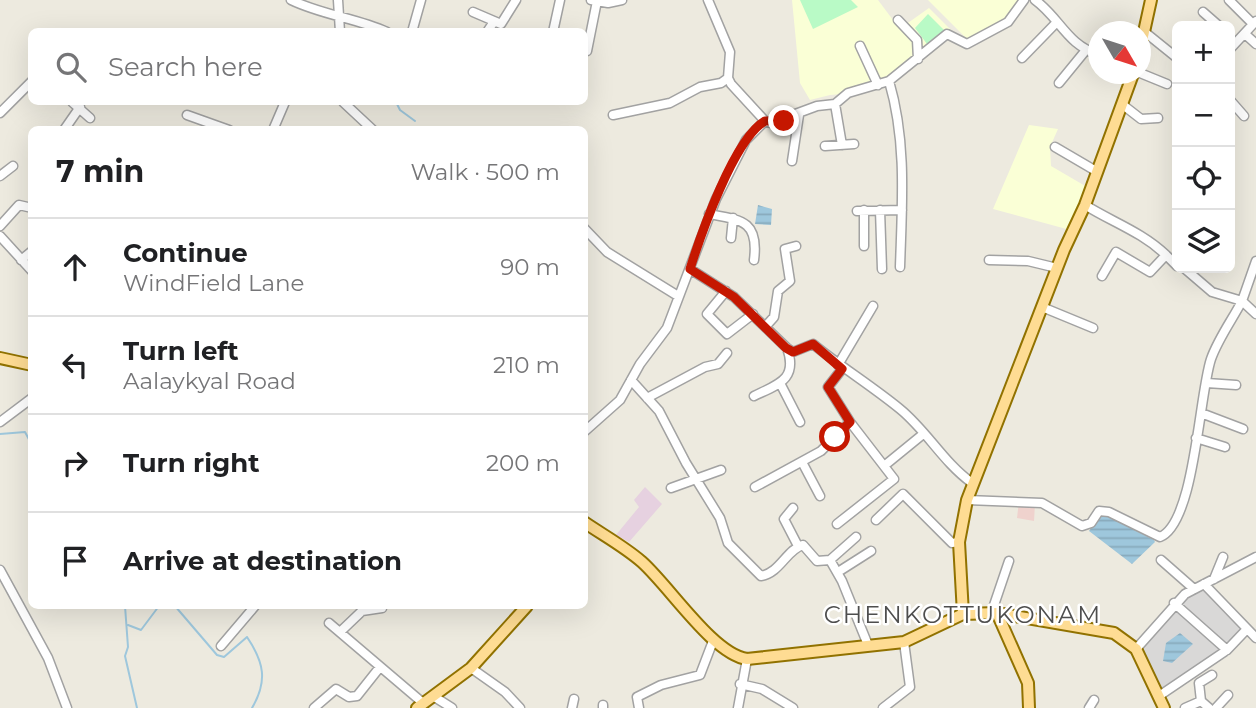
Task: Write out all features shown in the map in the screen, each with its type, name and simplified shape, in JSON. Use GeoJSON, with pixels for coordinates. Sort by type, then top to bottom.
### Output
{"type":"FeatureCollection","features":[{"type":"Feature","properties":{"kind":"main road"},"geometry":{"type":"LineString","coordinates":[[1148,21],[1151,0]]}},
{"type":"Feature","properties":{"kind":"main road"},"geometry":{"type":"LineString","coordinates":[[962,614],[959,542],[972,483],[1057,268],[1085,205],[1130,84]]}},
{"type":"Feature","properties":{"kind":"main road"},"geometry":{"type":"LineString","coordinates":[[0,358],[28,364]]}},
{"type":"Feature","properties":{"kind":"main road"},"geometry":{"type":"LineString","coordinates":[[588,525],[640,560],[713,641],[733,657],[747,659],[904,642],[962,614],[994,613],[1114,633],[1136,649],[1164,708]]}},
{"type":"Feature","properties":{"kind":"main road"},"geometry":{"type":"LineString","coordinates":[[420,705],[471,668],[524,609]]}},
{"type":"Feature","properties":{"kind":"main road"},"geometry":{"type":"LineString","coordinates":[[994,613],[1028,683],[1031,707]]}},
{"type":"Feature","properties":{"kind":"street"},"geometry":{"type":"LineString","coordinates":[[291,0],[374,28]]}},
{"type":"Feature","properties":{"kind":"street"},"geometry":{"type":"LineString","coordinates":[[338,0],[340,28]]}},
{"type":"Feature","properties":{"kind":"street"},"geometry":{"type":"LineString","coordinates":[[413,28],[421,0]]}},
{"type":"Feature","properties":{"kind":"street"},"geometry":{"type":"LineString","coordinates":[[473,12],[493,23],[502,24],[516,0]]}},
{"type":"Feature","properties":{"kind":"street"},"geometry":{"type":"LineString","coordinates":[[554,28],[559,0]]}},
{"type":"Feature","properties":{"kind":"street"},"geometry":{"type":"LineString","coordinates":[[591,0],[622,0]]}},
{"type":"Feature","properties":{"kind":"street"},"geometry":{"type":"LineString","coordinates":[[708,0],[730,52],[728,78],[765,121]]}},
{"type":"Feature","properties":{"kind":"street"},"geometry":{"type":"LineString","coordinates":[[588,428],[620,400],[667,328],[709,214],[746,140],[765,121],[784,121],[817,106],[835,104],[848,93],[889,81],[947,34],[967,44],[1008,22],[1024,0]]}},
{"type":"Feature","properties":{"kind":"street"},"geometry":{"type":"LineString","coordinates":[[1035,0],[1086,50],[1059,83]]}},
{"type":"Feature","properties":{"kind":"street"},"geometry":{"type":"LineString","coordinates":[[1229,0],[1255,22],[1235,45]]}},
{"type":"Feature","properties":{"kind":"street"},"geometry":{"type":"LineString","coordinates":[[588,46],[597,1]]}},
{"type":"Feature","properties":{"kind":"street"},"geometry":{"type":"LineString","coordinates":[[1203,12],[1213,21]]}},
{"type":"Feature","properties":{"kind":"street"},"geometry":{"type":"LineString","coordinates":[[898,20],[917,40],[918,59]]}},
{"type":"Feature","properties":{"kind":"street"},"geometry":{"type":"LineString","coordinates":[[490,28],[493,23]]}},
{"type":"Feature","properties":{"kind":"street"},"geometry":{"type":"LineString","coordinates":[[1022,58],[1056,23]]}},
{"type":"Feature","properties":{"kind":"street"},"geometry":{"type":"LineString","coordinates":[[1245,34],[1256,44]]}},
{"type":"Feature","properties":{"kind":"street"},"geometry":{"type":"LineString","coordinates":[[1151,37],[1172,54]]}},
{"type":"Feature","properties":{"kind":"street"},"geometry":{"type":"LineString","coordinates":[[860,46],[878,85]]}},
{"type":"Feature","properties":{"kind":"street"},"geometry":{"type":"LineString","coordinates":[[1151,77],[1167,84]]}},
{"type":"Feature","properties":{"kind":"street"},"geometry":{"type":"LineString","coordinates":[[613,115],[670,103],[700,87],[721,83],[728,78]]}},
{"type":"Feature","properties":{"kind":"street"},"geometry":{"type":"LineString","coordinates":[[889,81],[901,141],[900,267]]}},
{"type":"Feature","properties":{"kind":"street"},"geometry":{"type":"LineString","coordinates":[[0,113],[28,85]]}},
{"type":"Feature","properties":{"kind":"street"},"geometry":{"type":"LineString","coordinates":[[835,104],[842,145]]}},
{"type":"Feature","properties":{"kind":"street"},"geometry":{"type":"LineString","coordinates":[[77,105],[90,118]]}},
{"type":"Feature","properties":{"kind":"street"},"geometry":{"type":"LineString","coordinates":[[275,126],[284,105]]}},
{"type":"Feature","properties":{"kind":"street"},"geometry":{"type":"LineString","coordinates":[[346,105],[369,126]]}},
{"type":"Feature","properties":{"kind":"street"},"geometry":{"type":"LineString","coordinates":[[1123,105],[1141,119],[1158,118]]}},
{"type":"Feature","properties":{"kind":"street"},"geometry":{"type":"LineString","coordinates":[[1235,106],[1244,116]]}},
{"type":"Feature","properties":{"kind":"street"},"geometry":{"type":"LineString","coordinates":[[67,126],[80,107]]}},
{"type":"Feature","properties":{"kind":"street"},"geometry":{"type":"LineString","coordinates":[[187,115],[218,126]]}},
{"type":"Feature","properties":{"kind":"street"},"geometry":{"type":"LineString","coordinates":[[792,161],[799,115]]}},
{"type":"Feature","properties":{"kind":"street"},"geometry":{"type":"LineString","coordinates":[[825,146],[855,144]]}},
{"type":"Feature","properties":{"kind":"street"},"geometry":{"type":"LineString","coordinates":[[1055,146],[1096,171]]}},
{"type":"Feature","properties":{"kind":"street"},"geometry":{"type":"LineString","coordinates":[[0,176],[13,166]]}},
{"type":"Feature","properties":{"kind":"street"},"geometry":{"type":"LineString","coordinates":[[0,226],[19,205],[28,207]]}},
{"type":"Feature","properties":{"kind":"street"},"geometry":{"type":"LineString","coordinates":[[1085,205],[1110,221],[1149,238],[1172,260]]}},
{"type":"Feature","properties":{"kind":"street"},"geometry":{"type":"LineString","coordinates":[[864,246],[860,210],[902,210]]}},
{"type":"Feature","properties":{"kind":"street"},"geometry":{"type":"LineString","coordinates":[[880,210],[882,269]]}},
{"type":"Feature","properties":{"kind":"street"},"geometry":{"type":"LineString","coordinates":[[709,214],[743,221],[756,242],[754,260]]}},
{"type":"Feature","properties":{"kind":"street"},"geometry":{"type":"LineString","coordinates":[[731,238],[733,218]]}},
{"type":"Feature","properties":{"kind":"street"},"geometry":{"type":"LineString","coordinates":[[588,232],[607,253],[678,296]]}},
{"type":"Feature","properties":{"kind":"street"},"geometry":{"type":"LineString","coordinates":[[0,236],[28,267]]}},
{"type":"Feature","properties":{"kind":"street"},"geometry":{"type":"LineString","coordinates":[[765,327],[774,317],[778,291],[790,281],[785,249],[796,246]]}},
{"type":"Feature","properties":{"kind":"street"},"geometry":{"type":"LineString","coordinates":[[1102,276],[1114,252],[1150,272],[1166,254]]}},
{"type":"Feature","properties":{"kind":"street"},"geometry":{"type":"LineString","coordinates":[[21,260],[28,254]]}},
{"type":"Feature","properties":{"kind":"street"},"geometry":{"type":"LineString","coordinates":[[989,260],[1028,261],[1057,268]]}},
{"type":"Feature","properties":{"kind":"street"},"geometry":{"type":"LineString","coordinates":[[967,499],[1042,503],[1082,526],[1091,523],[1099,510],[1160,537],[1166,535],[1183,505],[1211,359],[1242,301],[1256,261]]}},
{"type":"Feature","properties":{"kind":"street"},"geometry":{"type":"LineString","coordinates":[[690,269],[726,291],[790,352],[792,368],[779,383],[754,396]]}},
{"type":"Feature","properties":{"kind":"street"},"geometry":{"type":"LineString","coordinates":[[1190,273],[1212,292],[1242,301],[1256,314]]}},
{"type":"Feature","properties":{"kind":"street"},"geometry":{"type":"LineString","coordinates":[[726,291],[707,314],[720,330],[727,334],[753,314]]}},
{"type":"Feature","properties":{"kind":"street"},"geometry":{"type":"LineString","coordinates":[[837,524],[894,479],[850,422],[828,387],[873,306]]}},
{"type":"Feature","properties":{"kind":"street"},"geometry":{"type":"LineString","coordinates":[[1042,307],[1093,328]]}},
{"type":"Feature","properties":{"kind":"street"},"geometry":{"type":"LineString","coordinates":[[790,352],[813,344],[840,367],[902,411],[943,459],[972,483]]}},
{"type":"Feature","properties":{"kind":"street"},"geometry":{"type":"LineString","coordinates":[[647,398],[705,366],[718,364],[727,353]]}},
{"type":"Feature","properties":{"kind":"street"},"geometry":{"type":"LineString","coordinates":[[631,380],[659,411],[720,518],[728,542],[757,573],[764,576],[772,572],[798,546],[803,545],[817,561],[830,560],[856,537]]}},
{"type":"Feature","properties":{"kind":"street"},"geometry":{"type":"LineString","coordinates":[[779,383],[800,422]]}},
{"type":"Feature","properties":{"kind":"street"},"geometry":{"type":"LineString","coordinates":[[1208,383],[1236,385]]}},
{"type":"Feature","properties":{"kind":"street"},"geometry":{"type":"LineString","coordinates":[[0,422],[28,401]]}},
{"type":"Feature","properties":{"kind":"street"},"geometry":{"type":"LineString","coordinates":[[1201,413],[1243,429]]}},
{"type":"Feature","properties":{"kind":"street"},"geometry":{"type":"LineString","coordinates":[[755,487],[821,451],[850,422]]}},
{"type":"Feature","properties":{"kind":"street"},"geometry":{"type":"LineString","coordinates":[[884,466],[922,435]]}},
{"type":"Feature","properties":{"kind":"street"},"geometry":{"type":"LineString","coordinates":[[1196,439],[1225,447]]}},
{"type":"Feature","properties":{"kind":"street"},"geometry":{"type":"LineString","coordinates":[[802,462],[820,496]]}},
{"type":"Feature","properties":{"kind":"street"},"geometry":{"type":"LineString","coordinates":[[671,488],[721,470]]}},
{"type":"Feature","properties":{"kind":"street"},"geometry":{"type":"LineString","coordinates":[[876,520],[903,494],[939,533],[952,543],[959,542]]}},
{"type":"Feature","properties":{"kind":"street"},"geometry":{"type":"LineString","coordinates":[[793,508],[784,519],[798,546]]}},
{"type":"Feature","properties":{"kind":"street"},"geometry":{"type":"LineString","coordinates":[[838,572],[871,551]]}},
{"type":"Feature","properties":{"kind":"street"},"geometry":{"type":"LineString","coordinates":[[1214,579],[1223,557]]}},
{"type":"Feature","properties":{"kind":"street"},"geometry":{"type":"LineString","coordinates":[[1136,649],[1174,603],[1256,557]]}},
{"type":"Feature","properties":{"kind":"street"},"geometry":{"type":"LineString","coordinates":[[830,560],[838,572],[868,645]]}},
{"type":"Feature","properties":{"kind":"street"},"geometry":{"type":"LineString","coordinates":[[1161,560],[1194,590]]}},
{"type":"Feature","properties":{"kind":"street"},"geometry":{"type":"LineString","coordinates":[[994,613],[1009,561]]}},
{"type":"Feature","properties":{"kind":"street"},"geometry":{"type":"LineString","coordinates":[[0,570],[48,658],[63,708]]}},
{"type":"Feature","properties":{"kind":"street"},"geometry":{"type":"LineString","coordinates":[[1159,696],[1252,632],[1204,584]]}},
{"type":"Feature","properties":{"kind":"street"},"geometry":{"type":"LineString","coordinates":[[1174,603],[1227,650]]}},
{"type":"Feature","properties":{"kind":"street"},"geometry":{"type":"LineString","coordinates":[[221,646],[252,609]]}},
{"type":"Feature","properties":{"kind":"street"},"geometry":{"type":"LineString","coordinates":[[340,632],[365,609]]}},
{"type":"Feature","properties":{"kind":"street"},"geometry":{"type":"LineString","coordinates":[[329,624],[420,705]]}},
{"type":"Feature","properties":{"kind":"street"},"geometry":{"type":"LineString","coordinates":[[639,708],[637,697],[661,684],[700,675],[713,641]]}},
{"type":"Feature","properties":{"kind":"street"},"geometry":{"type":"LineString","coordinates":[[883,708],[910,687],[904,642]]}},
{"type":"Feature","properties":{"kind":"street"},"geometry":{"type":"LineString","coordinates":[[738,708],[740,684],[747,659]]}},
{"type":"Feature","properties":{"kind":"street"},"geometry":{"type":"LineString","coordinates":[[314,708],[336,689],[349,697],[357,696],[380,667]]}},
{"type":"Feature","properties":{"kind":"street"},"geometry":{"type":"LineString","coordinates":[[471,668],[520,708]]}},
{"type":"Feature","properties":{"kind":"street"},"geometry":{"type":"LineString","coordinates":[[1209,708],[1201,701],[1199,683],[1212,675]]}},
{"type":"Feature","properties":{"kind":"street"},"geometry":{"type":"LineString","coordinates":[[740,684],[762,689],[793,708]]}},
{"type":"Feature","properties":{"kind":"street"},"geometry":{"type":"LineString","coordinates":[[1216,708],[1228,695]]}},
{"type":"Feature","properties":{"kind":"street"},"geometry":{"type":"LineString","coordinates":[[433,696],[452,708]]}},
{"type":"Feature","properties":{"kind":"street"},"geometry":{"type":"LineString","coordinates":[[1185,708],[1201,701]]}},
{"type":"Feature","properties":{"kind":"shaded area"},"geometry":{"type":"Polygon","coordinates":[[[792,0],[878,0],[893,20],[905,25],[929,8],[953,32],[898,74],[864,92],[810,100],[800,83],[792,0]]]}},
{"type":"Feature","properties":{"kind":"shaded area"},"geometry":{"type":"Polygon","coordinates":[[[928,0],[1021,0],[998,29],[969,41],[928,0]]]}},
{"type":"Feature","properties":{"kind":"shaded area"},"geometry":{"type":"Polygon","coordinates":[[[1029,125],[1058,129],[1050,147],[1051,166],[1087,187],[1070,230],[993,209],[1029,125]]]}},
{"type":"Feature","properties":{"kind":"shaded area"},"geometry":{"type":"Polygon","coordinates":[[[645,487],[662,504],[629,542],[616,535],[639,507],[634,500],[645,487]]]}},
{"type":"Feature","properties":{"kind":"shaded area"},"geometry":{"type":"Polygon","coordinates":[[[1019,501],[1035,504],[1034,521],[1017,518],[1019,501]]]}},
{"type":"Feature","properties":{"kind":"shaded area"},"geometry":{"type":"Polygon","coordinates":[[[1202,587],[1244,631],[1233,643],[1163,691],[1139,648],[1170,610],[1202,587]]]}},
{"type":"Feature","properties":{"kind":"green space"},"geometry":{"type":"Polygon","coordinates":[[[800,0],[851,0],[858,7],[813,29],[800,0]]]}},
{"type":"Feature","properties":{"kind":"green space"},"geometry":{"type":"Polygon","coordinates":[[[928,14],[946,32],[927,44],[915,28],[928,14]]]}},
{"type":"Feature","properties":{"kind":"water"},"geometry":{"type":"Polygon","coordinates":[[[758,205],[772,209],[771,225],[755,224],[758,205]]]}},
{"type":"Feature","properties":{"kind":"water"},"geometry":{"type":"Polygon","coordinates":[[[1102,513],[1155,542],[1132,564],[1089,531],[1102,513]]]}},
{"type":"Feature","properties":{"kind":"water"},"geometry":{"type":"Polygon","coordinates":[[[1180,633],[1193,644],[1172,663],[1163,661],[1166,643],[1180,633]]]}},
{"type":"Feature","properties":{"kind":"waterway"},"geometry":{"type":"LineString","coordinates":[[398,105],[415,121]]}},
{"type":"Feature","properties":{"kind":"waterway"},"geometry":{"type":"LineString","coordinates":[[0,434],[25,432],[28,438]]}},
{"type":"Feature","properties":{"kind":"waterway"},"geometry":{"type":"LineString","coordinates":[[125,609],[128,647],[125,656],[137,708]]}},
{"type":"Feature","properties":{"kind":"waterway"},"geometry":{"type":"LineString","coordinates":[[128,625],[141,630],[157,609]]}},
{"type":"Feature","properties":{"kind":"waterway"},"geometry":{"type":"LineString","coordinates":[[178,609],[217,655],[224,657],[247,637],[257,655],[262,672],[260,689],[252,708]]}},
{"type":"Feature","properties":{"kind":"district","name":"CHENKOTTUKONAM"},"geometry":{"type":"Point","coordinates":[963,614]}},
{"type":"Feature","properties":{"kind":"route"},"geometry":{"type":"LineString","coordinates":[[784,121],[765,121],[757,126],[746,140],[709,214],[690,269],[734,297],[786,348],[793,352],[813,344],[842,369],[828,387],[850,422],[835,437]]}}]}
